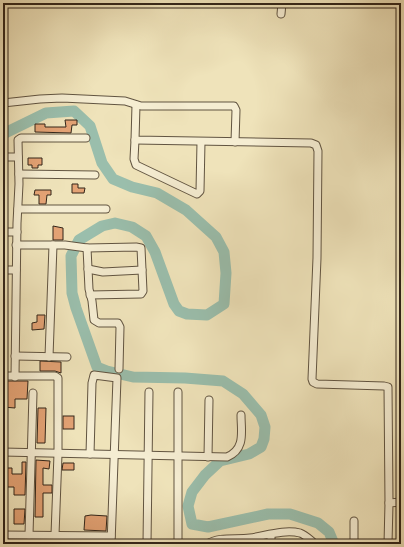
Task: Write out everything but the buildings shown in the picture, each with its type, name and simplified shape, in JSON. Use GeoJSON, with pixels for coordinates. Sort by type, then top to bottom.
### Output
{"type":"FeatureCollection","features":[{"type":"Feature","properties":{"kind":"street"},"geometry":{"type":"LineString","coordinates":[[281,14],[282,3]]}},
{"type":"Feature","properties":{"kind":"street"},"geometry":{"type":"LineString","coordinates":[[3,102],[40,98],[62,98],[124,101],[136,105],[234,106],[236,110],[235,142]]}},
{"type":"Feature","properties":{"kind":"street"},"geometry":{"type":"LineString","coordinates":[[136,105],[134,159],[136,165],[197,194],[200,191],[201,142]]}},
{"type":"Feature","properties":{"kind":"street"},"geometry":{"type":"LineString","coordinates":[[15,377],[16,245],[19,174],[18,140],[21,138],[86,138]]}},
{"type":"Feature","properties":{"kind":"street"},"geometry":{"type":"LineString","coordinates":[[135,140],[311,143],[316,145],[317,258],[312,379],[313,382],[317,384],[388,387],[388,544]]}},
{"type":"Feature","properties":{"kind":"street"},"geometry":{"type":"LineString","coordinates":[[3,157],[18,157]]}},
{"type":"Feature","properties":{"kind":"street"},"geometry":{"type":"LineString","coordinates":[[19,174],[95,176]]}},
{"type":"Feature","properties":{"kind":"street"},"geometry":{"type":"LineString","coordinates":[[18,209],[106,209]]}},
{"type":"Feature","properties":{"kind":"street"},"geometry":{"type":"LineString","coordinates":[[3,232],[17,232]]}},
{"type":"Feature","properties":{"kind":"street"},"geometry":{"type":"LineString","coordinates":[[16,245],[71,245],[87,248],[139,247],[142,250],[143,291],[141,294],[90,295]]}},
{"type":"Feature","properties":{"kind":"street"},"geometry":{"type":"LineString","coordinates":[[49,357],[53,245]]}},
{"type":"Feature","properties":{"kind":"street"},"geometry":{"type":"LineString","coordinates":[[87,248],[93,318],[96,322],[120,324],[119,369]]}},
{"type":"Feature","properties":{"kind":"street"},"geometry":{"type":"LineString","coordinates":[[88,269],[103,272],[142,270]]}},
{"type":"Feature","properties":{"kind":"street"},"geometry":{"type":"LineString","coordinates":[[3,270],[16,270]]}},
{"type":"Feature","properties":{"kind":"street"},"geometry":{"type":"LineString","coordinates":[[15,356],[67,357]]}},
{"type":"Feature","properties":{"kind":"street"},"geometry":{"type":"LineString","coordinates":[[90,454],[92,383],[94,375],[117,378],[113,455],[111,544]]}},
{"type":"Feature","properties":{"kind":"street"},"geometry":{"type":"LineString","coordinates":[[3,376],[55,376],[58,378],[58,454],[55,535]]}},
{"type":"Feature","properties":{"kind":"street"},"geometry":{"type":"LineString","coordinates":[[147,544],[149,392]]}},
{"type":"Feature","properties":{"kind":"street"},"geometry":{"type":"LineString","coordinates":[[178,392],[178,544]]}},
{"type":"Feature","properties":{"kind":"street"},"geometry":{"type":"LineString","coordinates":[[29,535],[33,393]]}},
{"type":"Feature","properties":{"kind":"street"},"geometry":{"type":"LineString","coordinates":[[208,457],[209,400]]}},
{"type":"Feature","properties":{"kind":"street"},"geometry":{"type":"LineString","coordinates":[[3,452],[227,457],[234,454],[238,450],[241,437],[241,414]]}},
{"type":"Feature","properties":{"kind":"street"},"geometry":{"type":"LineString","coordinates":[[389,503],[401,502]]}},
{"type":"Feature","properties":{"kind":"street"},"geometry":{"type":"LineString","coordinates":[[354,521],[354,544]]}},
{"type":"Feature","properties":{"kind":"street"},"geometry":{"type":"LineString","coordinates":[[207,544],[217,540],[238,542],[291,532],[305,535],[315,544]]}},
{"type":"Feature","properties":{"kind":"street"},"geometry":{"type":"LineString","coordinates":[[3,535],[111,536]]}},
{"type":"Feature","properties":{"kind":"street"},"geometry":{"type":"LineString","coordinates":[[271,535],[271,544]]}},
{"type":"Feature","properties":{"kind":"street"},"geometry":{"type":"LineString","coordinates":[[305,535],[305,544]]}},
{"type":"Feature","properties":{"kind":"street"},"geometry":{"type":"LineString","coordinates":[[73,536],[73,544]]}},
{"type":"Feature","properties":{"kind":"waterway"},"geometry":{"type":"LineString","coordinates":[[3,134],[46,113],[74,111],[90,126],[102,163],[113,179],[132,187],[157,193],[186,210],[216,237],[224,252],[226,273],[224,304],[207,315],[187,314],[179,311],[174,304],[155,252],[146,236],[132,227],[115,223],[102,226],[79,240],[71,256],[72,293],[97,367],[133,377],[185,378],[223,381],[243,394],[261,415],[265,427],[264,439],[261,447],[249,454],[220,461],[205,475],[192,492],[188,506],[192,524],[208,527],[268,514],[290,514],[318,523],[329,532],[334,544]]}}]}
